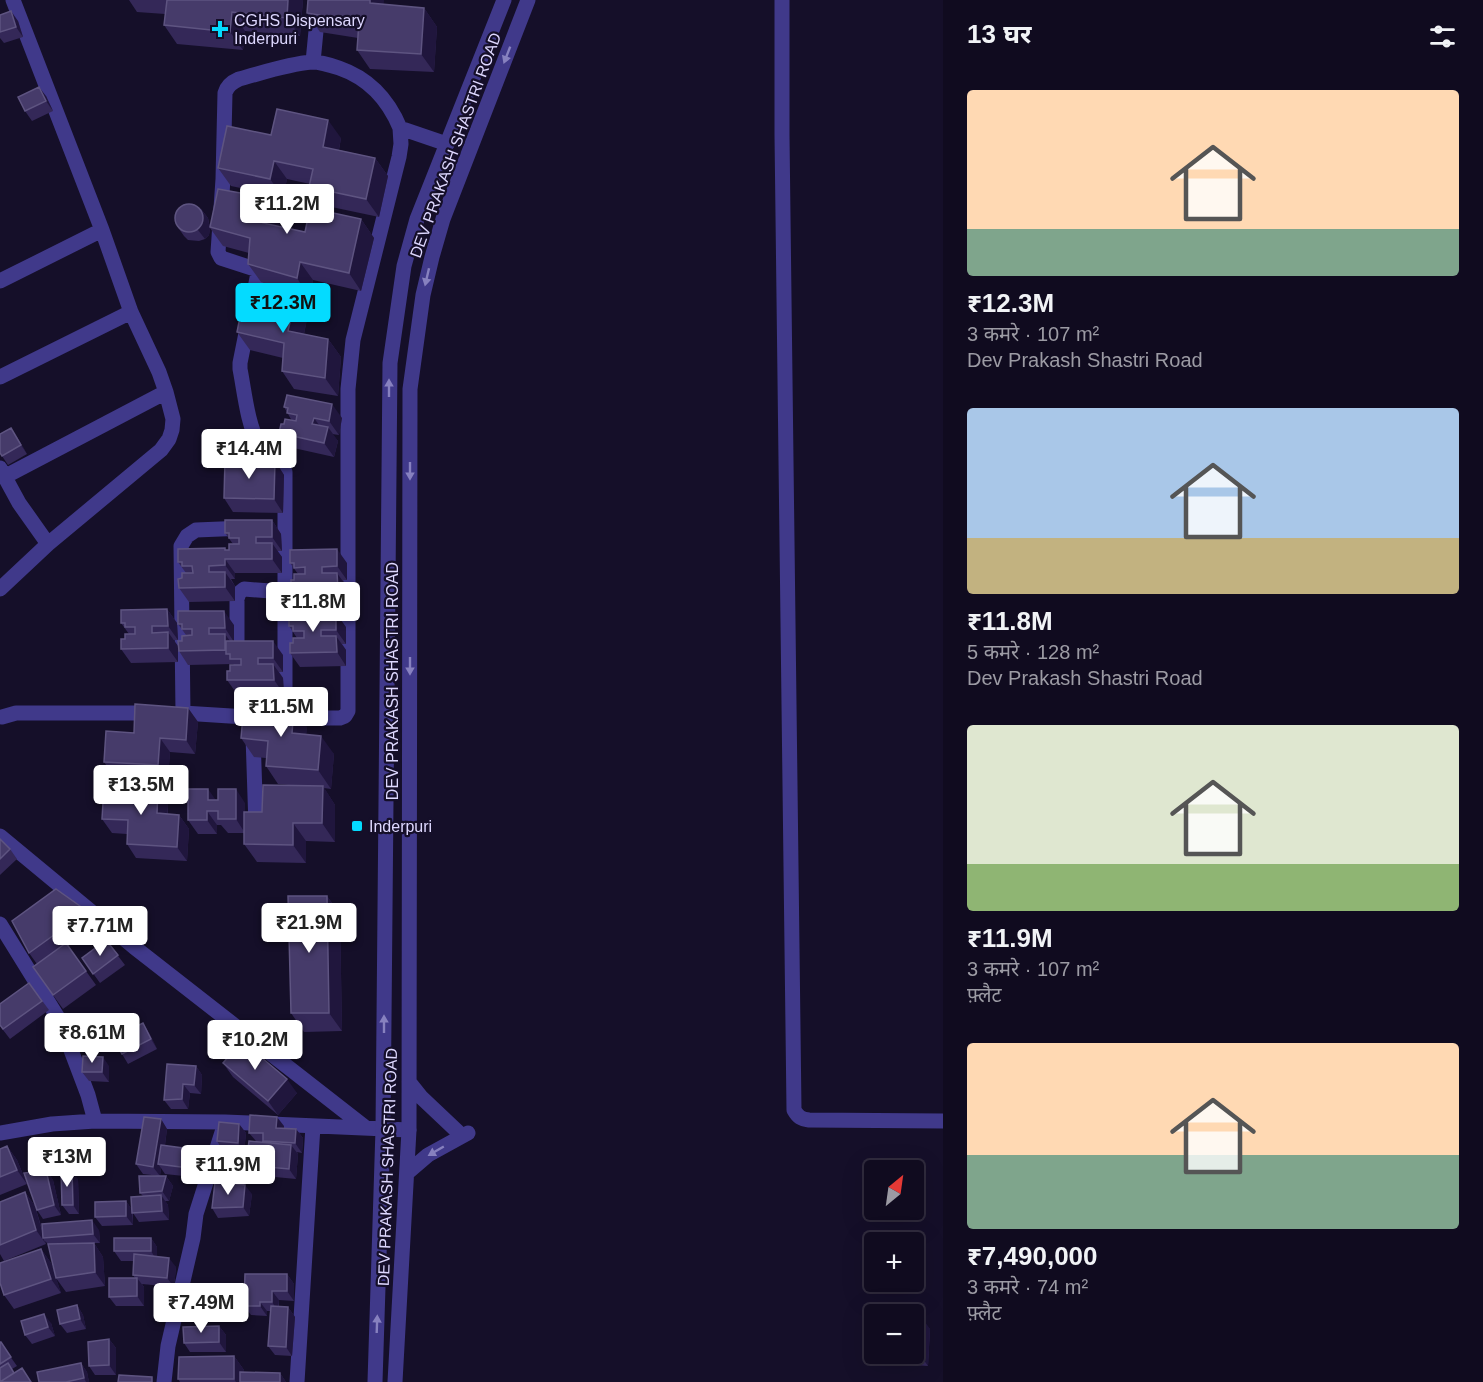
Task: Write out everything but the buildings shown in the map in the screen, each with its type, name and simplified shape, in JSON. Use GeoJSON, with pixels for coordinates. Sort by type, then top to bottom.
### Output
{"type":"FeatureCollection","features":[{"type":"Feature","properties":{"kind":"street"},"geometry":{"type":"LineString","coordinates":[[0,589],[48,544],[161,450],[172,430],[172,419],[159,372],[131,312],[102,230],[13,0]]}},
{"type":"Feature","properties":{"kind":"street"},"geometry":{"type":"LineString","coordinates":[[313,62],[319,0]]}},
{"type":"Feature","properties":{"kind":"street","name":"DEV PRAKASH SHASTRI ROAD"},"geometry":{"type":"LineString","coordinates":[[375,1382],[383,1129],[390,363],[404,266],[414,228],[504,0]]}},
{"type":"Feature","properties":{"kind":"street","name":"DEV PRAKASH SHASTRI ROAD"},"geometry":{"type":"LineString","coordinates":[[395,1382],[409,1130],[410,389],[423,295],[443,219],[528,0]]}},
{"type":"Feature","properties":{"kind":"street"},"geometry":{"type":"LineString","coordinates":[[782,0],[794,1110],[798,1116],[809,1120],[943,1121]]}},
{"type":"Feature","properties":{"kind":"street"},"geometry":{"type":"LineString","coordinates":[[2,717],[16,713],[183,713],[253,718],[285,718],[340,718],[348,711],[349,363],[401,144],[400,128],[381,96],[364,80],[354,73],[313,62],[239,79],[226,88],[218,252],[221,258],[255,269],[258,273],[240,369],[255,436],[285,472],[272,528],[284,592],[285,718]]}},
{"type":"Feature","properties":{"kind":"street"},"geometry":{"type":"LineString","coordinates":[[400,128],[447,144]]}},
{"type":"Feature","properties":{"kind":"street"},"geometry":{"type":"LineString","coordinates":[[0,281],[102,230]]}},
{"type":"Feature","properties":{"kind":"street"},"geometry":{"type":"LineString","coordinates":[[0,377],[131,312]]}},
{"type":"Feature","properties":{"kind":"street"},"geometry":{"type":"LineString","coordinates":[[48,544],[19,503],[2,472],[166,393]]}},
{"type":"Feature","properties":{"kind":"street"},"geometry":{"type":"LineString","coordinates":[[183,713],[181,546],[187,536],[196,530],[272,528]]}},
{"type":"Feature","properties":{"kind":"street"},"geometry":{"type":"LineString","coordinates":[[237,641],[239,593],[244,590],[284,592]]}},
{"type":"Feature","properties":{"kind":"street"},"geometry":{"type":"LineString","coordinates":[[253,718],[256,826]]}},
{"type":"Feature","properties":{"kind":"street"},"geometry":{"type":"LineString","coordinates":[[0,836],[134,947],[366,1128]]}},
{"type":"Feature","properties":{"kind":"street"},"geometry":{"type":"LineString","coordinates":[[0,924],[60,1020],[88,1095],[95,1121]]}},
{"type":"Feature","properties":{"kind":"street"},"geometry":{"type":"LineString","coordinates":[[407,1173],[428,1155],[463,1133],[421,1097],[409,1082]]}},
{"type":"Feature","properties":{"kind":"street"},"geometry":{"type":"LineString","coordinates":[[0,1133],[95,1121],[225,1122],[409,1130]]}},
{"type":"Feature","properties":{"kind":"street"},"geometry":{"type":"LineString","coordinates":[[164,1382],[168,1346],[193,1238],[196,1214],[225,1122]]}},
{"type":"Feature","properties":{"kind":"street"},"geometry":{"type":"LineString","coordinates":[[297,1382],[313,1126]]}},
{"type":"Feature","properties":{"kind":"place","name":"CGHS Dispensary Inderpuri"},"geometry":{"type":"Point","coordinates":[220,29]}},
{"type":"Feature","properties":{"kind":"place","name":"Inderpuri"},"geometry":{"type":"Point","coordinates":[357,826]}}]}
